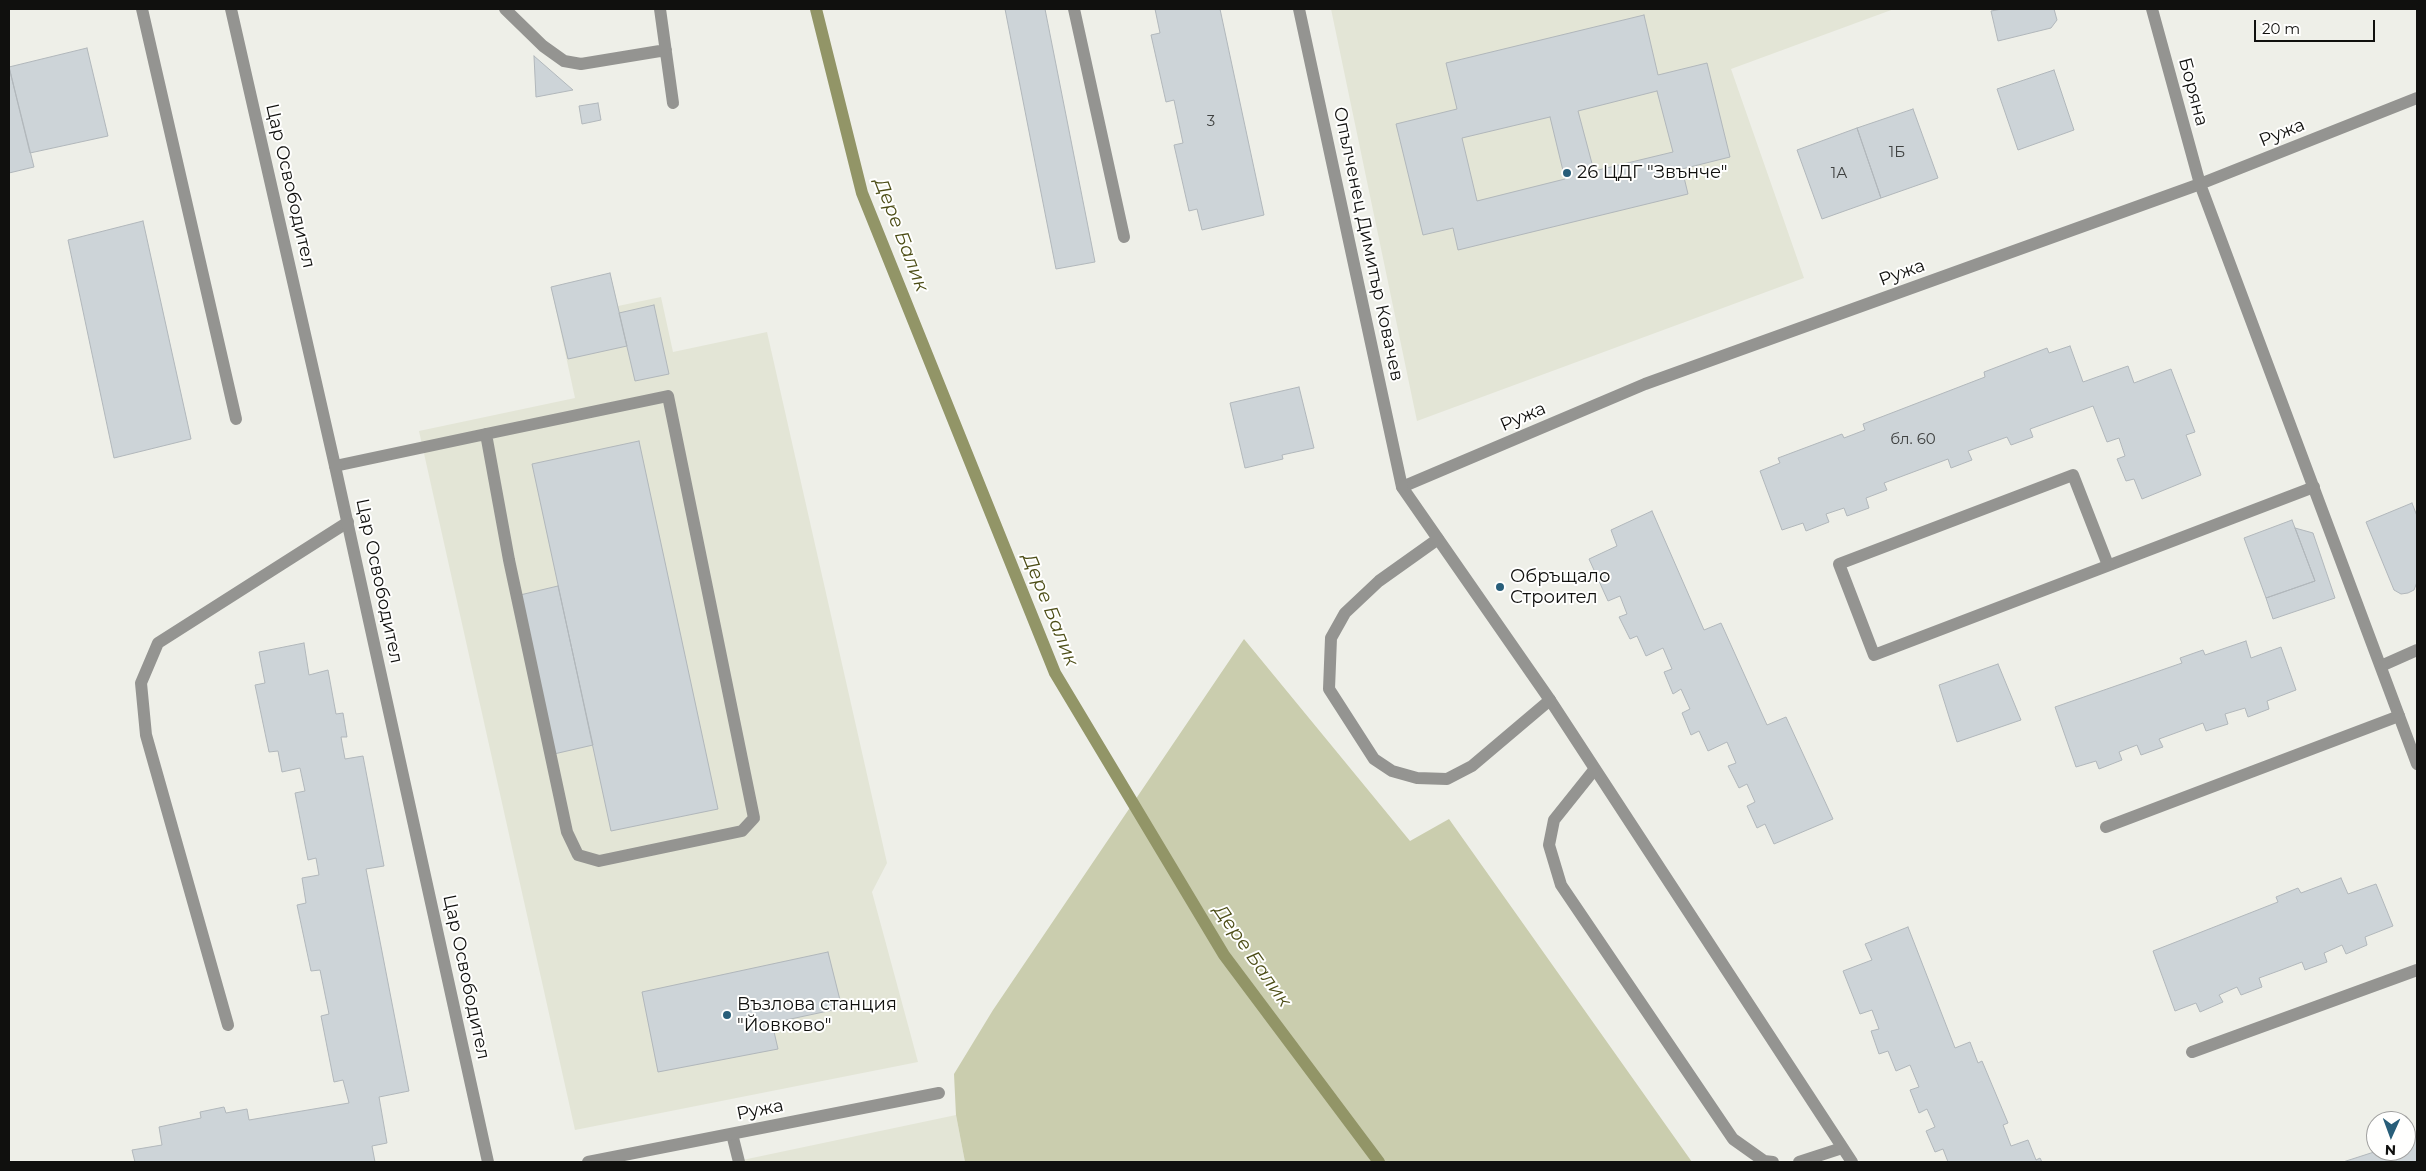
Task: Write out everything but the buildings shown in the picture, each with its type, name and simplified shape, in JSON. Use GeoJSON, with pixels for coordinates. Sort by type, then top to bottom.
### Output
{"type":"FeatureCollection","features":[{"type":"Feature","properties":{"kind":"street"},"geometry":{"type":"LineString","coordinates":[[142,9],[236,419]]}},
{"type":"Feature","properties":{"kind":"street","name":"Цар Освободител"},"geometry":{"type":"LineString","coordinates":[[231,9],[348,522],[488,1162]]}},
{"type":"Feature","properties":{"kind":"street"},"geometry":{"type":"LineString","coordinates":[[505,9],[543,46],[564,61],[581,64],[666,50]]}},
{"type":"Feature","properties":{"kind":"street"},"geometry":{"type":"LineString","coordinates":[[660,9],[673,103]]}},
{"type":"Feature","properties":{"kind":"street"},"geometry":{"type":"LineString","coordinates":[[1074,9],[1124,237]]}},
{"type":"Feature","properties":{"kind":"street","name":"Опълченец Димитър Ковачев"},"geometry":{"type":"LineString","coordinates":[[1299,9],[1402,487]]}},
{"type":"Feature","properties":{"kind":"street","name":"Боряна"},"geometry":{"type":"LineString","coordinates":[[2152,9],[2200,184],[2417,764]]}},
{"type":"Feature","properties":{"kind":"street","name":"Ружа"},"geometry":{"type":"LineString","coordinates":[[1402,487],[1645,384],[2200,184],[2417,98]]}},
{"type":"Feature","properties":{"kind":"street"},"geometry":{"type":"LineString","coordinates":[[335,466],[486,434],[668,396],[754,818],[742,831],[599,861],[578,855],[567,832],[509,560],[486,434]]}},
{"type":"Feature","properties":{"kind":"street"},"geometry":{"type":"LineString","coordinates":[[2108,565],[2073,475],[1839,564],[1874,655],[2314,487]]}},
{"type":"Feature","properties":{"kind":"street"},"geometry":{"type":"LineString","coordinates":[[1402,487],[1550,700],[1852,1162]]}},
{"type":"Feature","properties":{"kind":"street"},"geometry":{"type":"LineString","coordinates":[[228,1025],[146,735],[141,683],[158,643],[348,522]]}},
{"type":"Feature","properties":{"kind":"street"},"geometry":{"type":"LineString","coordinates":[[1438,538],[1379,580],[1345,612],[1331,638],[1329,689],[1374,758],[1392,771],[1417,778],[1447,779],[1472,766],[1550,700]]}},
{"type":"Feature","properties":{"kind":"street"},"geometry":{"type":"LineString","coordinates":[[2381,666],[2417,650]]}},
{"type":"Feature","properties":{"kind":"street"},"geometry":{"type":"LineString","coordinates":[[2106,827],[2400,716]]}},
{"type":"Feature","properties":{"kind":"street"},"geometry":{"type":"LineString","coordinates":[[1594,770],[1554,820],[1549,845],[1561,885],[1733,1139],[1764,1161],[1773,1162]]}},
{"type":"Feature","properties":{"kind":"street"},"geometry":{"type":"LineString","coordinates":[[2192,1052],[2417,970]]}},
{"type":"Feature","properties":{"kind":"street","name":"Ружа"},"geometry":{"type":"LineString","coordinates":[[588,1162],[939,1093]]}},
{"type":"Feature","properties":{"kind":"street"},"geometry":{"type":"LineString","coordinates":[[732,1134],[739,1162]]}},
{"type":"Feature","properties":{"kind":"street"},"geometry":{"type":"LineString","coordinates":[[1799,1162],[1842,1148]]}},
{"type":"Feature","properties":{"kind":"shaded area","name":"26 ЦДГ \"Звънче\""},"geometry":{"type":"Polygon","coordinates":[[[1331,9],[1894,9],[1731,69],[1804,278],[1417,421],[1331,9]]]}},
{"type":"Feature","properties":{"kind":"shaded area"},"geometry":{"type":"Polygon","coordinates":[[[610,273],[618,306],[661,297],[673,352],[767,332],[887,863],[872,892],[918,1062],[575,1130],[419,431],[575,398],[551,287],[610,273]]]}},
{"type":"Feature","properties":{"kind":"shaded area"},"geometry":{"type":"Polygon","coordinates":[[[956,1115],[965,1162],[733,1162],[956,1115]]]}},
{"type":"Feature","properties":{"kind":"green space"},"geometry":{"type":"Polygon","coordinates":[[[1244,639],[1410,841],[1449,819],[1692,1162],[965,1162],[956,1115],[954,1074],[993,1010],[1244,639]]]}},
{"type":"Feature","properties":{"kind":"waterway","name":"Дере Балик"},"geometry":{"type":"LineString","coordinates":[[816,9],[862,193],[1055,673],[1224,955],[1379,1162]]}},
{"type":"Feature","properties":{"kind":"place","name":"26 ЦДГ \"Звънче\""},"geometry":{"type":"Point","coordinates":[1567,173]}},
{"type":"Feature","properties":{"kind":"place","name":"Обръщало Строител"},"geometry":{"type":"Point","coordinates":[1500,587]}},
{"type":"Feature","properties":{"kind":"place","name":"Възлова станция \"Йовково\""},"geometry":{"type":"Point","coordinates":[727,1015]}}]}
